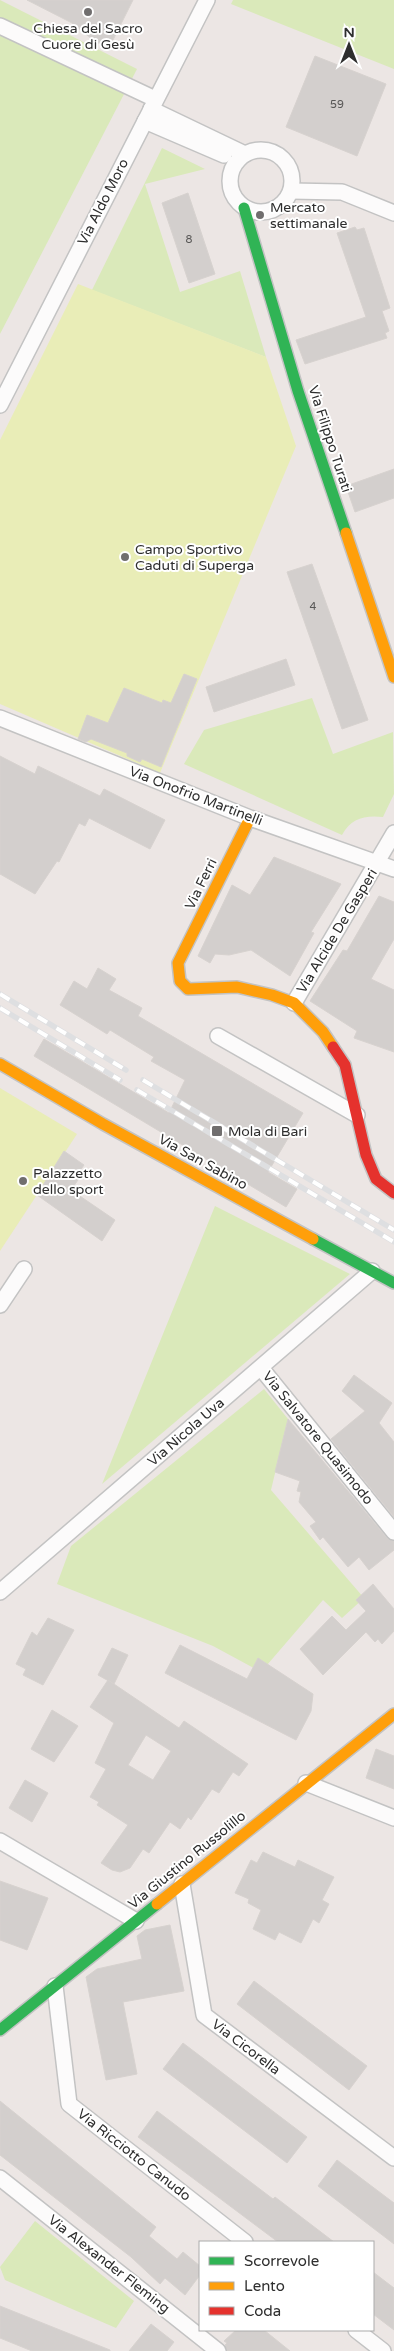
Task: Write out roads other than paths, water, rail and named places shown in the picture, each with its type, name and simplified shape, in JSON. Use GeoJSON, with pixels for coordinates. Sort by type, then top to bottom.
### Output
{"type":"FeatureCollection","features":[{"type":"Feature","properties":{"kind":"street","name":"Via Aldo Moro"},"geometry":{"type":"LineString","coordinates":[[0,405],[207,0]]}},
{"type":"Feature","properties":{"kind":"street"},"geometry":{"type":"LineString","coordinates":[[0,26],[150,110],[241,158]]}},
{"type":"Feature","properties":{"kind":"street"},"geometry":{"type":"LineString","coordinates":[[264,150],[282,158],[288,166],[292,177],[291,191],[283,204],[274,210],[259,212],[244,208],[231,191],[230,175],[241,158],[264,150]]}},
{"type":"Feature","properties":{"kind":"street"},"geometry":{"type":"LineString","coordinates":[[291,191],[342,192],[394,213]]}},
{"type":"Feature","properties":{"kind":"street","name":"Via Filippo Turati"},"geometry":{"type":"LineString","coordinates":[[244,208],[298,391],[394,677]]}},
{"type":"Feature","properties":{"kind":"street","name":"Via Onofrio Martinelli"},"geometry":{"type":"LineString","coordinates":[[0,718],[250,818],[394,869]]}},
{"type":"Feature","properties":{"kind":"street","name":"Via Ferri"},"geometry":{"type":"LineString","coordinates":[[250,818],[178,964],[180,981],[188,989],[199,990],[237,986],[294,1003]]}},
{"type":"Feature","properties":{"kind":"street","name":"Via Alcide De Gasperi"},"geometry":{"type":"LineString","coordinates":[[294,1003],[394,833]]}},
{"type":"Feature","properties":{"kind":"street"},"geometry":{"type":"LineString","coordinates":[[294,1003],[324,1032],[346,1065],[366,1155],[376,1179],[394,1193]]}},
{"type":"Feature","properties":{"kind":"street"},"geometry":{"type":"LineString","coordinates":[[218,1036],[357,1115]]}},
{"type":"Feature","properties":{"kind":"street","name":"Via San Sabino"},"geometry":{"type":"LineString","coordinates":[[0,1064],[103,1124],[394,1283]]}},
{"type":"Feature","properties":{"kind":"street"},"geometry":{"type":"LineString","coordinates":[[0,1305],[24,1269]]}},
{"type":"Feature","properties":{"kind":"street","name":"Via Nicola Uva"},"geometry":{"type":"LineString","coordinates":[[0,1592],[372,1270]]}},
{"type":"Feature","properties":{"kind":"street","name":"Via Salvatore Quasimodo"},"geometry":{"type":"LineString","coordinates":[[261,1368],[394,1532]]}},
{"type":"Feature","properties":{"kind":"street","name":"Via Giustino Russolillo"},"geometry":{"type":"LineString","coordinates":[[0,2030],[394,1714]]}},
{"type":"Feature","properties":{"kind":"street"},"geometry":{"type":"LineString","coordinates":[[306,1783],[394,1818]]}},
{"type":"Feature","properties":{"kind":"street"},"geometry":{"type":"LineString","coordinates":[[0,1841],[136,1921]]}},
{"type":"Feature","properties":{"kind":"street","name":"Via Cicorella"},"geometry":{"type":"LineString","coordinates":[[182,1884],[204,2015],[394,2158]]}},
{"type":"Feature","properties":{"kind":"street","name":"Via Ricciotto Canudo"},"geometry":{"type":"LineString","coordinates":[[55,1986],[69,2104],[244,2241]]}},
{"type":"Feature","properties":{"kind":"street","name":"Via Alexander Fleming"},"geometry":{"type":"LineString","coordinates":[[0,2178],[218,2351]]}},
{"type":"Feature","properties":{"kind":"street"},"geometry":{"type":"LineString","coordinates":[[357,2331],[383,2351]]}},
{"type":"Feature","properties":{"kind":"railway"},"geometry":{"type":"LineString","coordinates":[[0,994],[126,1070]]}},
{"type":"Feature","properties":{"kind":"railway"},"geometry":{"type":"LineString","coordinates":[[0,1008],[120,1080]]}},
{"type":"Feature","properties":{"kind":"railway"},"geometry":{"type":"LineString","coordinates":[[143,1080],[394,1230]]}},
{"type":"Feature","properties":{"kind":"railway"},"geometry":{"type":"LineString","coordinates":[[137,1090],[394,1242]]}},
{"type":"Feature","properties":{"kind":"place","name":"Chiesa del Sacro Cuore di Gesù"},"geometry":{"type":"Point","coordinates":[88,12]}},
{"type":"Feature","properties":{"kind":"place","name":"Mercato settimanale"},"geometry":{"type":"Point","coordinates":[260,215]}},
{"type":"Feature","properties":{"kind":"place","name":"Campo Sportivo Caduti di Superga"},"geometry":{"type":"Point","coordinates":[125,557]}},
{"type":"Feature","properties":{"kind":"place","name":"Mola di Bari"},"geometry":{"type":"Point","coordinates":[217,1131]}},
{"type":"Feature","properties":{"kind":"place","name":"Palazzetto dello sport"},"geometry":{"type":"Point","coordinates":[23,1181]}}]}
